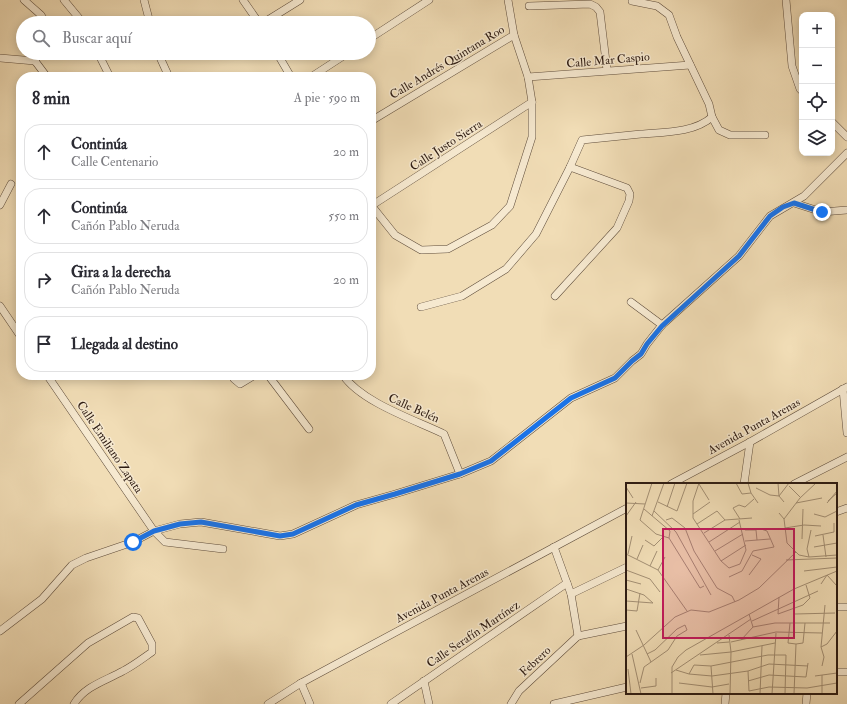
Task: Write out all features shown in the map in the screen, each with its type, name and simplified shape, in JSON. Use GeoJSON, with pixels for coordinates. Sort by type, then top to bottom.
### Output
{"type":"FeatureCollection","features":[{"type":"Feature","properties":{"kind":"street"},"geometry":{"type":"LineString","coordinates":[[24,0],[42,16]]}},
{"type":"Feature","properties":{"kind":"street"},"geometry":{"type":"LineString","coordinates":[[64,0],[77,16]]}},
{"type":"Feature","properties":{"kind":"street"},"geometry":{"type":"LineString","coordinates":[[144,0],[148,16]]}},
{"type":"Feature","properties":{"kind":"street"},"geometry":{"type":"LineString","coordinates":[[244,0],[254,16]]}},
{"type":"Feature","properties":{"kind":"street"},"geometry":{"type":"LineString","coordinates":[[274,16],[300,0]]}},
{"type":"Feature","properties":{"kind":"street"},"geometry":{"type":"LineString","coordinates":[[376,34],[429,0]]}},
{"type":"Feature","properties":{"kind":"street"},"geometry":{"type":"LineString","coordinates":[[376,211],[395,235],[422,250],[448,249],[492,225],[510,206],[532,137],[532,102],[528,77],[514,35],[508,0]]}},
{"type":"Feature","properties":{"kind":"street"},"geometry":{"type":"LineString","coordinates":[[786,0],[792,66],[799,86]]}},
{"type":"Feature","properties":{"kind":"street"},"geometry":{"type":"LineString","coordinates":[[632,1],[657,6],[669,15],[677,37],[709,104],[712,117],[719,130],[730,134],[765,135]]}},
{"type":"Feature","properties":{"kind":"street"},"geometry":{"type":"LineString","coordinates":[[529,6],[590,4],[596,7],[600,12],[607,70]]}},
{"type":"Feature","properties":{"kind":"street","name":"Calle Andrés Quintana Roo"},"geometry":{"type":"LineString","coordinates":[[376,118],[514,35]]}},
{"type":"Feature","properties":{"kind":"street"},"geometry":{"type":"LineString","coordinates":[[0,58],[16,59]]}},
{"type":"Feature","properties":{"kind":"street"},"geometry":{"type":"LineString","coordinates":[[23,60],[35,61],[43,72]]}},
{"type":"Feature","properties":{"kind":"street"},"geometry":{"type":"LineString","coordinates":[[102,60],[108,72]]}},
{"type":"Feature","properties":{"kind":"street"},"geometry":{"type":"LineString","coordinates":[[161,60],[167,72]]}},
{"type":"Feature","properties":{"kind":"street"},"geometry":{"type":"LineString","coordinates":[[281,60],[288,72]]}},
{"type":"Feature","properties":{"kind":"street"},"geometry":{"type":"LineString","coordinates":[[319,72],[337,60]]}},
{"type":"Feature","properties":{"kind":"street","name":"Calle Mar Caspio"},"geometry":{"type":"LineString","coordinates":[[528,77],[690,64]]}},
{"type":"Feature","properties":{"kind":"street","name":"Calle Justo Sierra"},"geometry":{"type":"LineString","coordinates":[[376,202],[532,102]]}},
{"type":"Feature","properties":{"kind":"street"},"geometry":{"type":"LineString","coordinates":[[421,307],[462,296],[506,269],[536,234],[582,140],[692,128],[706,123],[712,117]]}},
{"type":"Feature","properties":{"kind":"street"},"geometry":{"type":"LineString","coordinates":[[835,125],[847,137]]}},
{"type":"Feature","properties":{"kind":"street"},"geometry":{"type":"LineString","coordinates":[[0,631],[42,599],[72,565],[86,558],[133,542],[154,531],[180,524],[201,522],[280,536],[293,534],[356,505],[460,474],[491,461],[571,398],[615,378],[641,354],[662,326],[739,256],[770,216],[804,196],[847,153]]}},
{"type":"Feature","properties":{"kind":"street"},"geometry":{"type":"LineString","coordinates":[[555,296],[617,228],[630,194],[627,188],[570,167]]}},
{"type":"Feature","properties":{"kind":"street"},"geometry":{"type":"LineString","coordinates":[[0,205],[11,184]]}},
{"type":"Feature","properties":{"kind":"street"},"geometry":{"type":"LineString","coordinates":[[794,203],[822,212],[847,210]]}},
{"type":"Feature","properties":{"kind":"street"},"geometry":{"type":"LineString","coordinates":[[631,302],[662,326]]}},
{"type":"Feature","properties":{"kind":"street"},"geometry":{"type":"LineString","coordinates":[[0,306],[16,330]]}},
{"type":"Feature","properties":{"kind":"street","name":"Calle Emiliano Zapata"},"geometry":{"type":"LineString","coordinates":[[50,380],[154,531],[165,542],[223,549]]}},
{"type":"Feature","properties":{"kind":"street"},"geometry":{"type":"LineString","coordinates":[[235,380],[240,384],[247,380]]}},
{"type":"Feature","properties":{"kind":"street"},"geometry":{"type":"LineString","coordinates":[[272,380],[309,429]]}},
{"type":"Feature","properties":{"kind":"street","name":"Calle Belén"},"geometry":{"type":"LineString","coordinates":[[346,380],[371,400],[444,434],[460,474]]}},
{"type":"Feature","properties":{"kind":"street"},"geometry":{"type":"LineString","coordinates":[[845,388],[847,433]]}},
{"type":"Feature","properties":{"kind":"street","name":"Avenida Punta Arenas"},"geometry":{"type":"LineString","coordinates":[[674,483],[845,388]]}},
{"type":"Feature","properties":{"kind":"street"},"geometry":{"type":"LineString","coordinates":[[744,483],[750,442]]}},
{"type":"Feature","properties":{"kind":"street"},"geometry":{"type":"LineString","coordinates":[[796,483],[847,457]]}},
{"type":"Feature","properties":{"kind":"street"},"geometry":{"type":"LineString","coordinates":[[837,512],[847,508]]}},
{"type":"Feature","properties":{"kind":"street","name":"Avenida Punta Arenas"},"geometry":{"type":"LineString","coordinates":[[268,704],[301,683],[626,509]]}},
{"type":"Feature","properties":{"kind":"street"},"geometry":{"type":"LineString","coordinates":[[554,547],[571,594],[578,636],[626,626]]}},
{"type":"Feature","properties":{"kind":"street"},"geometry":{"type":"LineString","coordinates":[[571,594],[626,567]]}},
{"type":"Feature","properties":{"kind":"street","name":"Calle Serafín Martínez"},"geometry":{"type":"LineString","coordinates":[[391,704],[567,583]]}},
{"type":"Feature","properties":{"kind":"street"},"geometry":{"type":"LineString","coordinates":[[19,704],[88,644],[133,618],[138,618],[152,644],[152,652],[124,670],[94,684],[85,691],[74,704]]}},
{"type":"Feature","properties":{"kind":"street","name":"Febrero"},"geometry":{"type":"LineString","coordinates":[[511,704],[519,691],[578,636]]}},
{"type":"Feature","properties":{"kind":"street"},"geometry":{"type":"LineString","coordinates":[[424,681],[429,704]]}},
{"type":"Feature","properties":{"kind":"street"},"geometry":{"type":"LineString","coordinates":[[301,683],[310,704]]}},
{"type":"Feature","properties":{"kind":"street"},"geometry":{"type":"LineString","coordinates":[[554,704],[626,687]]}},
{"type":"Feature","properties":{"kind":"street"},"geometry":{"type":"LineString","coordinates":[[725,704],[726,694]]}},
{"type":"Feature","properties":{"kind":"street"},"geometry":{"type":"LineString","coordinates":[[806,704],[807,694]]}},
{"type":"Feature","properties":{"kind":"route"},"geometry":{"type":"LineString","coordinates":[[133,542],[154,531],[180,524],[201,522],[280,536],[293,534],[356,505],[460,474],[491,461],[510,448],[571,398],[615,378],[641,354],[662,326],[739,256],[770,216],[783,207],[794,203],[822,212]]}}]}
